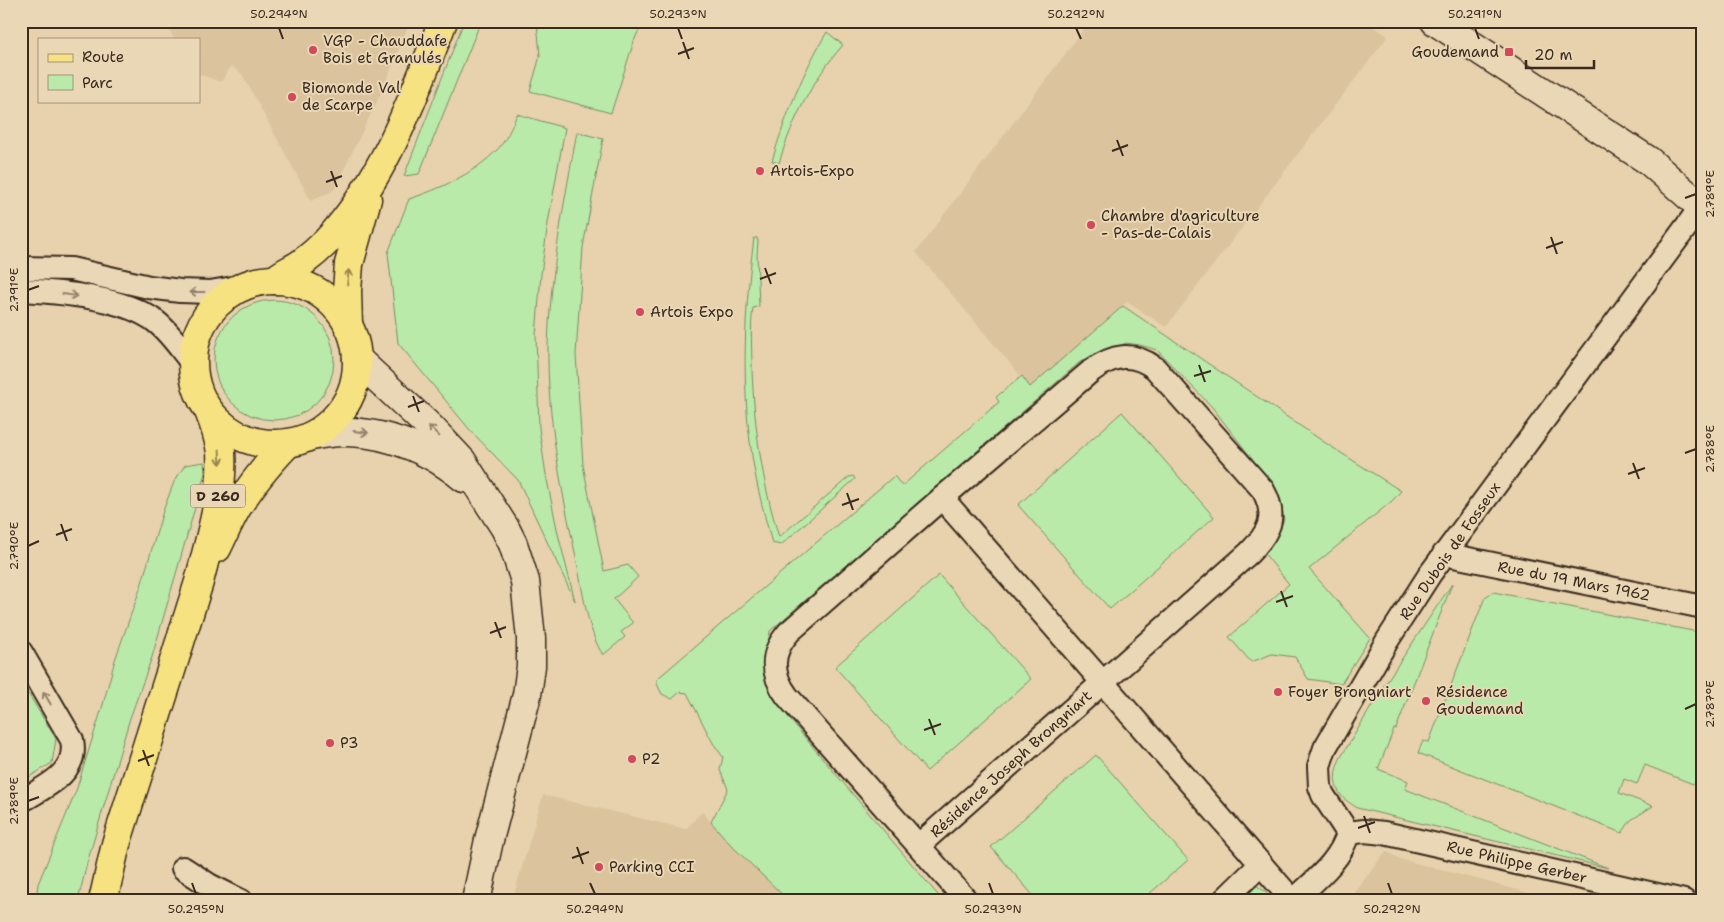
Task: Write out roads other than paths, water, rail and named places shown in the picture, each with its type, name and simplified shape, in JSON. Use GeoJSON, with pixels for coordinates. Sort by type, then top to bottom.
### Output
{"type":"FeatureCollection","features":[{"type":"Feature","properties":{"kind":"main road"},"geometry":{"type":"LineString","coordinates":[[274,280],[303,262],[326,241],[355,207],[370,184],[410,102],[442,21]]}},
{"type":"Feature","properties":{"kind":"main road"},"geometry":{"type":"LineString","coordinates":[[348,325],[349,264],[370,184]]}},
{"type":"Feature","properties":{"kind":"main road"},"geometry":{"type":"LineString","coordinates":[[274,280],[295,282],[315,290],[332,303],[348,325],[355,341],[357,358],[357,373],[344,407],[330,423],[312,436],[287,444],[266,444],[240,436],[222,425],[209,410],[198,388],[193,364],[197,338],[205,320],[222,299],[255,282],[274,280]]}},
{"type":"Feature","properties":{"kind":"main road","name":"D 260"},"geometry":{"type":"LineString","coordinates":[[103,901],[116,844],[199,582],[212,526],[221,470],[218,438],[209,410]]}},
{"type":"Feature","properties":{"kind":"main road","name":"D 260"},"geometry":{"type":"LineString","coordinates":[[199,582],[238,506],[260,474],[287,444]]}},
{"type":"Feature","properties":{"kind":"street"},"geometry":{"type":"LineString","coordinates":[[1435,21],[1649,161],[1698,206]]}},
{"type":"Feature","properties":{"kind":"street","name":"Rue Dubois de Fosseux"},"geometry":{"type":"LineString","coordinates":[[1348,833],[1323,795],[1320,787],[1321,757],[1388,641],[1444,554],[1698,206]]}},
{"type":"Feature","properties":{"kind":"street"},"geometry":{"type":"LineString","coordinates":[[21,268],[71,269],[149,287],[180,292],[210,292],[245,286]]}},
{"type":"Feature","properties":{"kind":"street"},"geometry":{"type":"LineString","coordinates":[[21,290],[87,297],[132,309],[164,329],[193,364]]}},
{"type":"Feature","properties":{"kind":"street","name":"Résidence Joseph Brongniart"},"geometry":{"type":"LineString","coordinates":[[919,845],[1256,545],[1269,526],[1271,517],[1269,500],[1257,483],[1155,368],[1140,359],[1120,357],[1110,360],[1091,371],[942,498],[789,632],[779,644],[775,666],[781,687],[787,696],[968,901]]}},
{"type":"Feature","properties":{"kind":"street"},"geometry":{"type":"LineString","coordinates":[[357,358],[382,380],[462,461],[505,528],[520,563],[528,603],[531,654],[527,695],[488,840],[476,901]]}},
{"type":"Feature","properties":{"kind":"street"},"geometry":{"type":"LineString","coordinates":[[312,436],[342,431],[376,434],[392,439],[446,465],[486,497]]}},
{"type":"Feature","properties":{"kind":"street","name":"Résidence Joseph Brongniart"},"geometry":{"type":"LineString","coordinates":[[942,498],[1293,901]]}},
{"type":"Feature","properties":{"kind":"street","name":"Rue du 19 Mars 1962"},"geometry":{"type":"LineString","coordinates":[[1444,554],[1703,607]]}},
{"type":"Feature","properties":{"kind":"street"},"geometry":{"type":"LineString","coordinates":[[21,652],[72,740],[74,749],[72,758],[64,773],[56,780],[21,801]]}},
{"type":"Feature","properties":{"kind":"street","name":"Rue Philippe Gerber"},"geometry":{"type":"LineString","coordinates":[[1348,833],[1364,831],[1384,833],[1684,901]]}},
{"type":"Feature","properties":{"kind":"street"},"geometry":{"type":"LineString","coordinates":[[1293,901],[1339,854],[1348,833]]}},
{"type":"Feature","properties":{"kind":"street"},"geometry":{"type":"LineString","coordinates":[[1223,901],[1261,864]]}},
{"type":"Feature","properties":{"kind":"street"},"geometry":{"type":"LineString","coordinates":[[183,868],[209,885],[241,901]]}},
{"type":"Feature","properties":{"kind":"place","name":"VGP - Chauddafe Bois et Granulés"},"geometry":{"type":"Point","coordinates":[313,50]}},
{"type":"Feature","properties":{"kind":"place","name":"Goudemand"},"geometry":{"type":"Point","coordinates":[1509,52]}},
{"type":"Feature","properties":{"kind":"place","name":"Biomonde Val de Scarpe"},"geometry":{"type":"Point","coordinates":[292,97]}},
{"type":"Feature","properties":{"kind":"place","name":"Artois-Expo"},"geometry":{"type":"Point","coordinates":[760,171]}},
{"type":"Feature","properties":{"kind":"place","name":"Chambre d'agriculture - Pas-de-Calais"},"geometry":{"type":"Point","coordinates":[1091,225]}},
{"type":"Feature","properties":{"kind":"place","name":"Artois Expo"},"geometry":{"type":"Point","coordinates":[640,312]}},
{"type":"Feature","properties":{"kind":"place","name":"Foyer Brongniart"},"geometry":{"type":"Point","coordinates":[1278,692]}},
{"type":"Feature","properties":{"kind":"place","name":"Résidence Goudemand"},"geometry":{"type":"Point","coordinates":[1426,701]}},
{"type":"Feature","properties":{"kind":"place","name":"P3"},"geometry":{"type":"Point","coordinates":[330,743]}},
{"type":"Feature","properties":{"kind":"place","name":"P2"},"geometry":{"type":"Point","coordinates":[632,759]}},
{"type":"Feature","properties":{"kind":"place","name":"Parking CCI"},"geometry":{"type":"Point","coordinates":[599,867]}}]}
